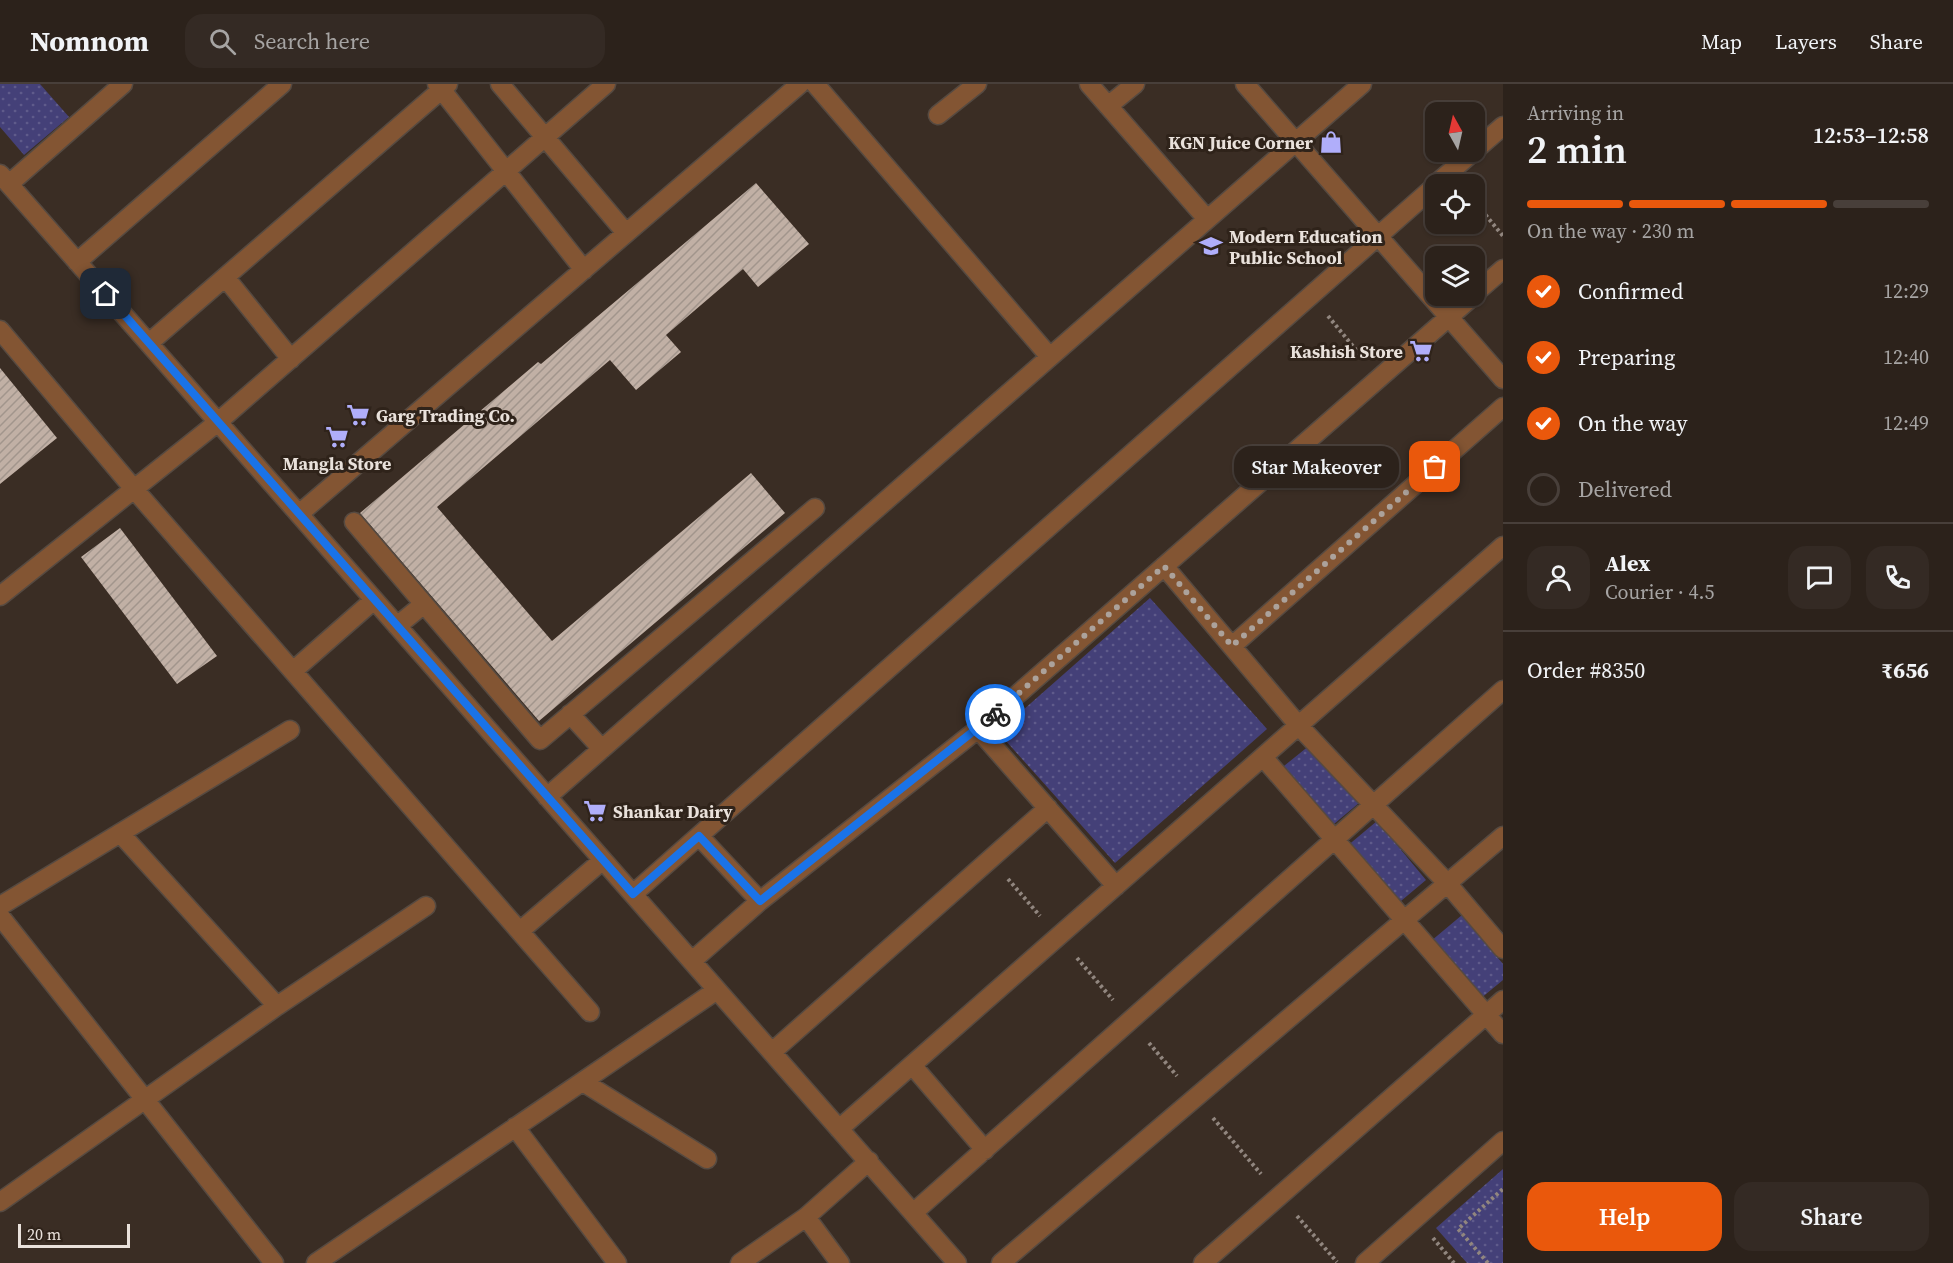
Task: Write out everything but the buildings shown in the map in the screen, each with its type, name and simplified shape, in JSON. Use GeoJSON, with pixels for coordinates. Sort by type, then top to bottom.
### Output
{"type":"FeatureCollection","features":[{"type":"Feature","properties":{"kind":"street"},"geometry":{"type":"LineString","coordinates":[[123,84],[4,179],[957,1263]]}},
{"type":"Feature","properties":{"kind":"street"},"geometry":{"type":"LineString","coordinates":[[77,262],[282,84]]}},
{"type":"Feature","properties":{"kind":"street"},"geometry":{"type":"LineString","coordinates":[[500,84],[626,233]]}},
{"type":"Feature","properties":{"kind":"street"},"geometry":{"type":"LineString","coordinates":[[0,596],[218,422],[606,84]]}},
{"type":"Feature","properties":{"kind":"street"},"geometry":{"type":"LineString","coordinates":[[299,514],[800,84]]}},
{"type":"Feature","properties":{"kind":"street"},"geometry":{"type":"LineString","coordinates":[[815,84],[1050,357]]}},
{"type":"Feature","properties":{"kind":"street"},"geometry":{"type":"LineString","coordinates":[[938,115],[976,84]]}},
{"type":"Feature","properties":{"kind":"street"},"geometry":{"type":"LineString","coordinates":[[1089,84],[1208,219]]}},
{"type":"Feature","properties":{"kind":"street"},"geometry":{"type":"LineString","coordinates":[[1108,106],[1135,84]]}},
{"type":"Feature","properties":{"kind":"street"},"geometry":{"type":"LineString","coordinates":[[1245,84],[1503,379]]}},
{"type":"Feature","properties":{"kind":"street"},"geometry":{"type":"LineString","coordinates":[[547,797],[1362,84]]}},
{"type":"Feature","properties":{"kind":"street"},"geometry":{"type":"LineString","coordinates":[[149,343],[442,86],[584,270]]}},
{"type":"Feature","properties":{"kind":"street"},"geometry":{"type":"LineString","coordinates":[[1485,142],[1503,126]]}},
{"type":"Feature","properties":{"kind":"street"},"geometry":{"type":"LineString","coordinates":[[1448,174],[1462,162]]}},
{"type":"Feature","properties":{"kind":"street"},"geometry":{"type":"LineString","coordinates":[[633,894],[1425,195]]}},
{"type":"Feature","properties":{"kind":"street"},"geometry":{"type":"LineString","coordinates":[[1485,285],[1503,269]]}},
{"type":"Feature","properties":{"kind":"street"},"geometry":{"type":"LineString","coordinates":[[225,277],[291,359]]}},
{"type":"Feature","properties":{"kind":"street"},"geometry":{"type":"LineString","coordinates":[[692,961],[760,901],[978,729],[1461,306]]}},
{"type":"Feature","properties":{"kind":"street"},"geometry":{"type":"LineString","coordinates":[[0,330],[134,489],[590,1012]]}},
{"type":"Feature","properties":{"kind":"street"},"geometry":{"type":"LineString","coordinates":[[1232,646],[1503,407]]}},
{"type":"Feature","properties":{"kind":"street"},"geometry":{"type":"LineString","coordinates":[[354,522],[540,740],[815,508]]}},
{"type":"Feature","properties":{"kind":"street"},"geometry":{"type":"LineString","coordinates":[[839,1129],[1503,546]]}},
{"type":"Feature","properties":{"kind":"street"},"geometry":{"type":"LineString","coordinates":[[1164,566],[1299,726],[1447,883],[1503,949]]}},
{"type":"Feature","properties":{"kind":"street"},"geometry":{"type":"LineString","coordinates":[[293,671],[374,600]]}},
{"type":"Feature","properties":{"kind":"street"},"geometry":{"type":"LineString","coordinates":[[397,626],[424,604]]}},
{"type":"Feature","properties":{"kind":"street"},"geometry":{"type":"LineString","coordinates":[[913,1214],[1503,690]]}},
{"type":"Feature","properties":{"kind":"street"},"geometry":{"type":"LineString","coordinates":[[570,714],[602,749]]}},
{"type":"Feature","properties":{"kind":"street"},"geometry":{"type":"LineString","coordinates":[[978,729],[1116,886]]}},
{"type":"Feature","properties":{"kind":"street"},"geometry":{"type":"LineString","coordinates":[[0,906],[290,730]]}},
{"type":"Feature","properties":{"kind":"street"},"geometry":{"type":"LineString","coordinates":[[1263,757],[1503,1034]]}},
{"type":"Feature","properties":{"kind":"street"},"geometry":{"type":"LineString","coordinates":[[772,1052],[1048,808]]}},
{"type":"Feature","properties":{"kind":"street"},"geometry":{"type":"LineString","coordinates":[[120,833],[277,1006]]}},
{"type":"Feature","properties":{"kind":"street"},"geometry":{"type":"LineString","coordinates":[[699,836],[760,901]]}},
{"type":"Feature","properties":{"kind":"street"},"geometry":{"type":"LineString","coordinates":[[1001,1263],[1503,836]]}},
{"type":"Feature","properties":{"kind":"street"},"geometry":{"type":"LineString","coordinates":[[520,931],[603,860]]}},
{"type":"Feature","properties":{"kind":"street"},"geometry":{"type":"LineString","coordinates":[[0,1202],[277,1006],[426,906]]}},
{"type":"Feature","properties":{"kind":"street"},"geometry":{"type":"LineString","coordinates":[[0,916],[274,1263]]}},
{"type":"Feature","properties":{"kind":"street"},"geometry":{"type":"LineString","coordinates":[[316,1263],[717,990]]}},
{"type":"Feature","properties":{"kind":"street"},"geometry":{"type":"LineString","coordinates":[[1203,1263],[1503,1000]]}},
{"type":"Feature","properties":{"kind":"street"},"geometry":{"type":"LineString","coordinates":[[912,1065],[984,1150]]}},
{"type":"Feature","properties":{"kind":"street"},"geometry":{"type":"LineString","coordinates":[[583,1082],[707,1159]]}},
{"type":"Feature","properties":{"kind":"street"},"geometry":{"type":"LineString","coordinates":[[515,1127],[617,1263]]}},
{"type":"Feature","properties":{"kind":"street"},"geometry":{"type":"LineString","coordinates":[[1365,1263],[1503,1141]]}},
{"type":"Feature","properties":{"kind":"street"},"geometry":{"type":"LineString","coordinates":[[740,1263],[806,1216],[869,1161]]}},
{"type":"Feature","properties":{"kind":"street"},"geometry":{"type":"LineString","coordinates":[[806,1216],[840,1263]]}},
{"type":"Feature","properties":{"kind":"path"},"geometry":{"type":"LineString","coordinates":[[1485,214],[1503,236]]}},
{"type":"Feature","properties":{"kind":"path"},"geometry":{"type":"LineString","coordinates":[[1310,295],[1379,377]]}},
{"type":"Feature","properties":{"kind":"path"},"geometry":{"type":"LineString","coordinates":[[991,858],[1338,1263]]}},
{"type":"Feature","properties":{"kind":"path"},"geometry":{"type":"LineString","coordinates":[[1488,1263],[1458,1229],[1503,1188]]}},
{"type":"Feature","properties":{"kind":"shaded area"},"geometry":{"type":"Polygon","coordinates":[[[0,84],[40,84],[69,117],[24,155],[0,127],[0,84]]]}},
{"type":"Feature","properties":{"kind":"shaded area"},"geometry":{"type":"Polygon","coordinates":[[[1150,598],[1267,729],[1115,863],[998,732],[1150,598]]]}},
{"type":"Feature","properties":{"kind":"shaded area"},"geometry":{"type":"Polygon","coordinates":[[[1310,745],[1359,803],[1328,829],[1279,770],[1310,745]]]}},
{"type":"Feature","properties":{"kind":"shaded area"},"geometry":{"type":"Polygon","coordinates":[[[1377,821],[1426,880],[1395,906],[1346,847],[1377,821]]]}},
{"type":"Feature","properties":{"kind":"shaded area"},"geometry":{"type":"Polygon","coordinates":[[[1462,915],[1503,964],[1503,980],[1480,999],[1431,941],[1462,915]]]}},
{"type":"Feature","properties":{"kind":"shaded area"},"geometry":{"type":"Polygon","coordinates":[[[1503,1169],[1503,1263],[1467,1263],[1436,1228],[1503,1169]]]}},
{"type":"Feature","properties":{"kind":"way so far"},"geometry":{"type":"LineString","coordinates":[[995,714],[1164,566],[1232,646],[1435,467]]}},
{"type":"Feature","properties":{"kind":"place","name":"KGN Juice Corner"},"geometry":{"type":"Point","coordinates":[1331,142]}},
{"type":"Feature","properties":{"kind":"place","name":"Modern Education Public School"},"geometry":{"type":"Point","coordinates":[1211,246]}},
{"type":"Feature","properties":{"kind":"place","name":"Kashish Store"},"geometry":{"type":"Point","coordinates":[1421,351]}},
{"type":"Feature","properties":{"kind":"place","name":"Garg Trading Co."},"geometry":{"type":"Point","coordinates":[358,415]}},
{"type":"Feature","properties":{"kind":"place","name":"Mangla Store"},"geometry":{"type":"Point","coordinates":[337,437]}},
{"type":"Feature","properties":{"kind":"place","name":"Star Makeover"},"geometry":{"type":"Point","coordinates":[1435,467]}},
{"type":"Feature","properties":{"kind":"place","name":"Shankar Dairy"},"geometry":{"type":"Point","coordinates":[595,811]}},
{"type":"Feature","properties":{"kind":"route"},"geometry":{"type":"LineString","coordinates":[[106,294],[633,894],[699,836],[760,901],[995,714]]}}]}
